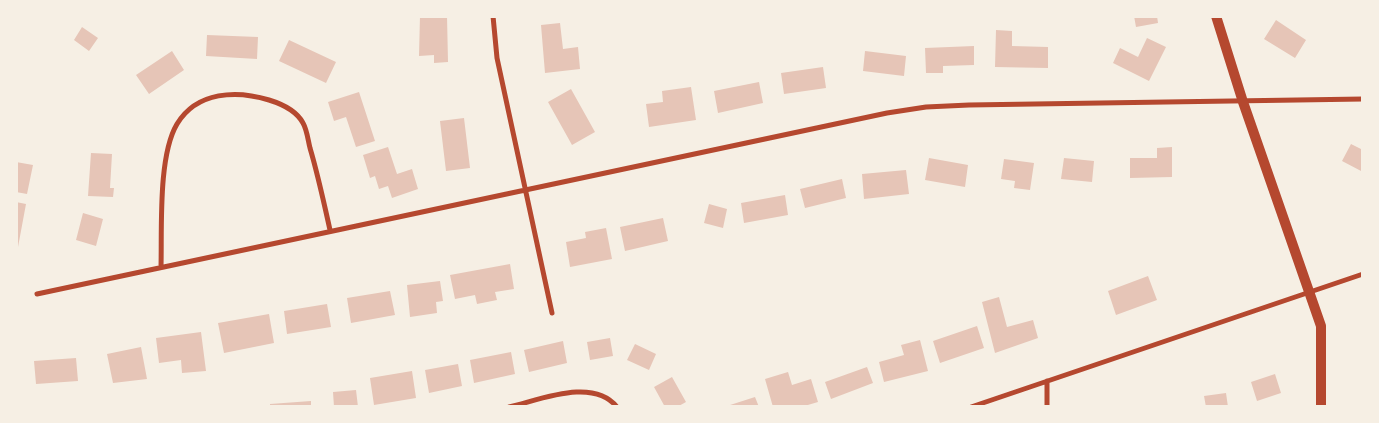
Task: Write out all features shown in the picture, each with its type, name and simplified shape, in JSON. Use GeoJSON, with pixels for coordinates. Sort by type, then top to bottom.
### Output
{"type":"FeatureCollection","features":[{"type":"Feature","properties":{"kind":"main road"},"geometry":{"type":"LineString","coordinates":[[1216,16],[1243,102],[1321,326],[1321,407]]}},
{"type":"Feature","properties":{"kind":"street"},"geometry":{"type":"LineString","coordinates":[[493,16],[497,58],[552,313]]}},
{"type":"Feature","properties":{"kind":"street"},"geometry":{"type":"LineString","coordinates":[[161,267],[166,158],[171,138],[177,123],[188,111],[218,95],[234,93],[256,96],[282,104],[294,112],[303,123],[318,174],[330,230]]}},
{"type":"Feature","properties":{"kind":"street"},"geometry":{"type":"LineString","coordinates":[[37,294],[524,188],[877,114],[926,107],[1363,99]]}},
{"type":"Feature","properties":{"kind":"street"},"geometry":{"type":"LineString","coordinates":[[971,407],[1363,274]]}},
{"type":"Feature","properties":{"kind":"street"},"geometry":{"type":"LineString","coordinates":[[1047,381],[1047,407]]}},
{"type":"Feature","properties":{"kind":"street"},"geometry":{"type":"LineString","coordinates":[[509,407],[554,396],[590,392],[611,400],[617,407]]}},
{"type":"Feature","properties":{"kind":"building"},"geometry":{"type":"Polygon","coordinates":[[[420,16],[447,16],[448,62],[434,63],[434,55],[419,56],[420,16]]]}},
{"type":"Feature","properties":{"kind":"building"},"geometry":{"type":"Polygon","coordinates":[[[1134,16],[1157,16],[1158,23],[1136,27],[1134,16]]]}},
{"type":"Feature","properties":{"kind":"building"},"geometry":{"type":"Polygon","coordinates":[[[1276,20],[1306,40],[1295,58],[1264,39],[1276,20]]]}},
{"type":"Feature","properties":{"kind":"building"},"geometry":{"type":"Polygon","coordinates":[[[560,23],[563,49],[578,47],[580,69],[545,73],[541,25],[560,23]]]}},
{"type":"Feature","properties":{"kind":"building"},"geometry":{"type":"Polygon","coordinates":[[[82,27],[98,38],[89,51],[74,40],[82,27]]]}},
{"type":"Feature","properties":{"kind":"building"},"geometry":{"type":"Polygon","coordinates":[[[996,30],[1012,31],[1012,46],[1048,47],[1048,68],[995,67],[996,30]]]}},
{"type":"Feature","properties":{"kind":"building"},"geometry":{"type":"Polygon","coordinates":[[[207,35],[258,37],[257,59],[206,56],[207,35]]]}},
{"type":"Feature","properties":{"kind":"building"},"geometry":{"type":"Polygon","coordinates":[[[1147,38],[1166,47],[1149,81],[1113,63],[1120,48],[1138,57],[1147,38]]]}},
{"type":"Feature","properties":{"kind":"building"},"geometry":{"type":"Polygon","coordinates":[[[289,40],[336,62],[326,83],[279,61],[289,40]]]}},
{"type":"Feature","properties":{"kind":"building"},"geometry":{"type":"Polygon","coordinates":[[[974,46],[974,65],[943,66],[943,73],[926,73],[925,48],[974,46]]]}},
{"type":"Feature","properties":{"kind":"building"},"geometry":{"type":"Polygon","coordinates":[[[172,51],[184,70],[149,94],[136,75],[172,51]]]}},
{"type":"Feature","properties":{"kind":"building"},"geometry":{"type":"Polygon","coordinates":[[[865,51],[906,56],[904,76],[863,71],[865,51]]]}},
{"type":"Feature","properties":{"kind":"building"},"geometry":{"type":"Polygon","coordinates":[[[823,67],[826,88],[784,94],[781,73],[823,67]]]}},
{"type":"Feature","properties":{"kind":"building"},"geometry":{"type":"Polygon","coordinates":[[[759,82],[763,103],[718,113],[714,91],[759,82]]]}},
{"type":"Feature","properties":{"kind":"building"},"geometry":{"type":"Polygon","coordinates":[[[691,87],[696,120],[649,127],[646,104],[663,102],[662,91],[691,87]]]}},
{"type":"Feature","properties":{"kind":"building"},"geometry":{"type":"Polygon","coordinates":[[[571,89],[595,132],[572,145],[548,102],[571,89]]]}},
{"type":"Feature","properties":{"kind":"building"},"geometry":{"type":"Polygon","coordinates":[[[359,92],[375,141],[356,147],[346,117],[334,121],[328,102],[359,92]]]}},
{"type":"Feature","properties":{"kind":"building"},"geometry":{"type":"Polygon","coordinates":[[[464,118],[470,168],[446,171],[440,121],[464,118]]]}},
{"type":"Feature","properties":{"kind":"building"},"geometry":{"type":"Polygon","coordinates":[[[1351,144],[1363,150],[1363,172],[1342,161],[1351,144]]]}},
{"type":"Feature","properties":{"kind":"building"},"geometry":{"type":"Polygon","coordinates":[[[388,147],[397,174],[412,169],[418,189],[392,198],[388,186],[379,189],[375,176],[370,178],[363,155],[388,147]]]}},
{"type":"Feature","properties":{"kind":"building"},"geometry":{"type":"Polygon","coordinates":[[[1172,147],[1172,177],[1130,178],[1130,158],[1157,158],[1157,148],[1172,147]]]}},
{"type":"Feature","properties":{"kind":"building"},"geometry":{"type":"Polygon","coordinates":[[[91,153],[112,154],[110,188],[114,188],[113,197],[88,196],[91,153]]]}},
{"type":"Feature","properties":{"kind":"building"},"geometry":{"type":"Polygon","coordinates":[[[929,158],[968,165],[965,187],[925,180],[929,158]]]}},
{"type":"Feature","properties":{"kind":"building"},"geometry":{"type":"Polygon","coordinates":[[[1064,158],[1094,161],[1092,182],[1061,179],[1064,158]]]}},
{"type":"Feature","properties":{"kind":"building"},"geometry":{"type":"Polygon","coordinates":[[[1004,159],[1034,163],[1030,190],[1014,188],[1015,181],[1001,179],[1004,159]]]}},
{"type":"Feature","properties":{"kind":"building"},"geometry":{"type":"Polygon","coordinates":[[[16,162],[33,165],[27,194],[16,192],[16,162]]]}},
{"type":"Feature","properties":{"kind":"building"},"geometry":{"type":"Polygon","coordinates":[[[906,170],[909,194],[864,199],[862,174],[906,170]]]}},
{"type":"Feature","properties":{"kind":"building"},"geometry":{"type":"Polygon","coordinates":[[[842,179],[846,198],[805,208],[800,189],[842,179]]]}},
{"type":"Feature","properties":{"kind":"building"},"geometry":{"type":"Polygon","coordinates":[[[785,195],[788,215],[744,223],[741,203],[785,195]]]}},
{"type":"Feature","properties":{"kind":"building"},"geometry":{"type":"Polygon","coordinates":[[[16,202],[26,204],[18,247],[16,247],[16,202]]]}},
{"type":"Feature","properties":{"kind":"building"},"geometry":{"type":"Polygon","coordinates":[[[709,204],[727,209],[723,228],[704,223],[709,204]]]}},
{"type":"Feature","properties":{"kind":"building"},"geometry":{"type":"Polygon","coordinates":[[[83,213],[103,219],[96,246],[76,240],[83,213]]]}},
{"type":"Feature","properties":{"kind":"building"},"geometry":{"type":"Polygon","coordinates":[[[663,218],[668,241],[625,251],[620,227],[663,218]]]}},
{"type":"Feature","properties":{"kind":"building"},"geometry":{"type":"Polygon","coordinates":[[[606,228],[612,259],[570,267],[566,242],[586,238],[585,232],[606,228]]]}},
{"type":"Feature","properties":{"kind":"building"},"geometry":{"type":"Polygon","coordinates":[[[510,264],[514,289],[495,292],[497,300],[477,304],[475,295],[455,299],[450,275],[510,264]]]}},
{"type":"Feature","properties":{"kind":"building"},"geometry":{"type":"Polygon","coordinates":[[[1148,276],[1157,300],[1116,315],[1108,291],[1148,276]]]}},
{"type":"Feature","properties":{"kind":"building"},"geometry":{"type":"Polygon","coordinates":[[[440,281],[443,301],[436,302],[437,313],[410,317],[407,285],[440,281]]]}},
{"type":"Feature","properties":{"kind":"building"},"geometry":{"type":"Polygon","coordinates":[[[390,291],[395,315],[351,323],[347,298],[390,291]]]}},
{"type":"Feature","properties":{"kind":"building"},"geometry":{"type":"Polygon","coordinates":[[[999,297],[1007,327],[1033,320],[1038,338],[995,353],[982,302],[999,297]]]}},
{"type":"Feature","properties":{"kind":"building"},"geometry":{"type":"Polygon","coordinates":[[[327,304],[331,327],[287,334],[284,311],[327,304]]]}},
{"type":"Feature","properties":{"kind":"building"},"geometry":{"type":"Polygon","coordinates":[[[269,314],[274,343],[224,353],[218,323],[269,314]]]}},
{"type":"Feature","properties":{"kind":"building"},"geometry":{"type":"Polygon","coordinates":[[[977,326],[984,348],[940,363],[933,341],[977,326]]]}},
{"type":"Feature","properties":{"kind":"building"},"geometry":{"type":"Polygon","coordinates":[[[201,332],[206,371],[182,373],[181,360],[159,363],[156,338],[201,332]]]}},
{"type":"Feature","properties":{"kind":"building"},"geometry":{"type":"Polygon","coordinates":[[[610,338],[613,356],[590,360],[587,342],[610,338]]]}},
{"type":"Feature","properties":{"kind":"building"},"geometry":{"type":"Polygon","coordinates":[[[920,340],[928,371],[884,382],[879,362],[904,355],[901,345],[920,340]]]}},
{"type":"Feature","properties":{"kind":"building"},"geometry":{"type":"Polygon","coordinates":[[[563,341],[567,363],[529,372],[524,350],[563,341]]]}},
{"type":"Feature","properties":{"kind":"building"},"geometry":{"type":"Polygon","coordinates":[[[635,344],[656,354],[649,370],[627,360],[635,344]]]}},
{"type":"Feature","properties":{"kind":"building"},"geometry":{"type":"Polygon","coordinates":[[[141,347],[147,379],[113,383],[107,354],[141,347]]]}},
{"type":"Feature","properties":{"kind":"building"},"geometry":{"type":"Polygon","coordinates":[[[511,352],[515,374],[474,383],[470,360],[511,352]]]}},
{"type":"Feature","properties":{"kind":"building"},"geometry":{"type":"Polygon","coordinates":[[[76,358],[78,381],[36,384],[34,361],[76,358]]]}},
{"type":"Feature","properties":{"kind":"building"},"geometry":{"type":"Polygon","coordinates":[[[458,364],[462,386],[429,393],[425,370],[458,364]]]}},
{"type":"Feature","properties":{"kind":"building"},"geometry":{"type":"Polygon","coordinates":[[[867,367],[873,383],[831,399],[825,382],[867,367]]]}},
{"type":"Feature","properties":{"kind":"building"},"geometry":{"type":"Polygon","coordinates":[[[412,371],[416,398],[374,405],[370,378],[412,371]]]}},
{"type":"Feature","properties":{"kind":"building"},"geometry":{"type":"Polygon","coordinates":[[[788,372],[792,385],[811,379],[818,402],[801,407],[773,407],[765,379],[788,372]]]}},
{"type":"Feature","properties":{"kind":"building"},"geometry":{"type":"Polygon","coordinates":[[[1275,374],[1281,393],[1257,401],[1251,382],[1275,374]]]}},
{"type":"Feature","properties":{"kind":"building"},"geometry":{"type":"Polygon","coordinates":[[[672,377],[686,402],[677,407],[665,407],[654,387],[672,377]]]}},
{"type":"Feature","properties":{"kind":"building"},"geometry":{"type":"Polygon","coordinates":[[[356,390],[358,407],[334,407],[333,392],[356,390]]]}},
{"type":"Feature","properties":{"kind":"building"},"geometry":{"type":"Polygon","coordinates":[[[1226,393],[1228,407],[1206,407],[1204,396],[1226,393]]]}},
{"type":"Feature","properties":{"kind":"building"},"geometry":{"type":"Polygon","coordinates":[[[755,397],[759,407],[727,407],[727,406],[755,397]]]}},
{"type":"Feature","properties":{"kind":"building"},"geometry":{"type":"Polygon","coordinates":[[[311,401],[311,407],[270,407],[270,404],[311,401]]]}}]}
